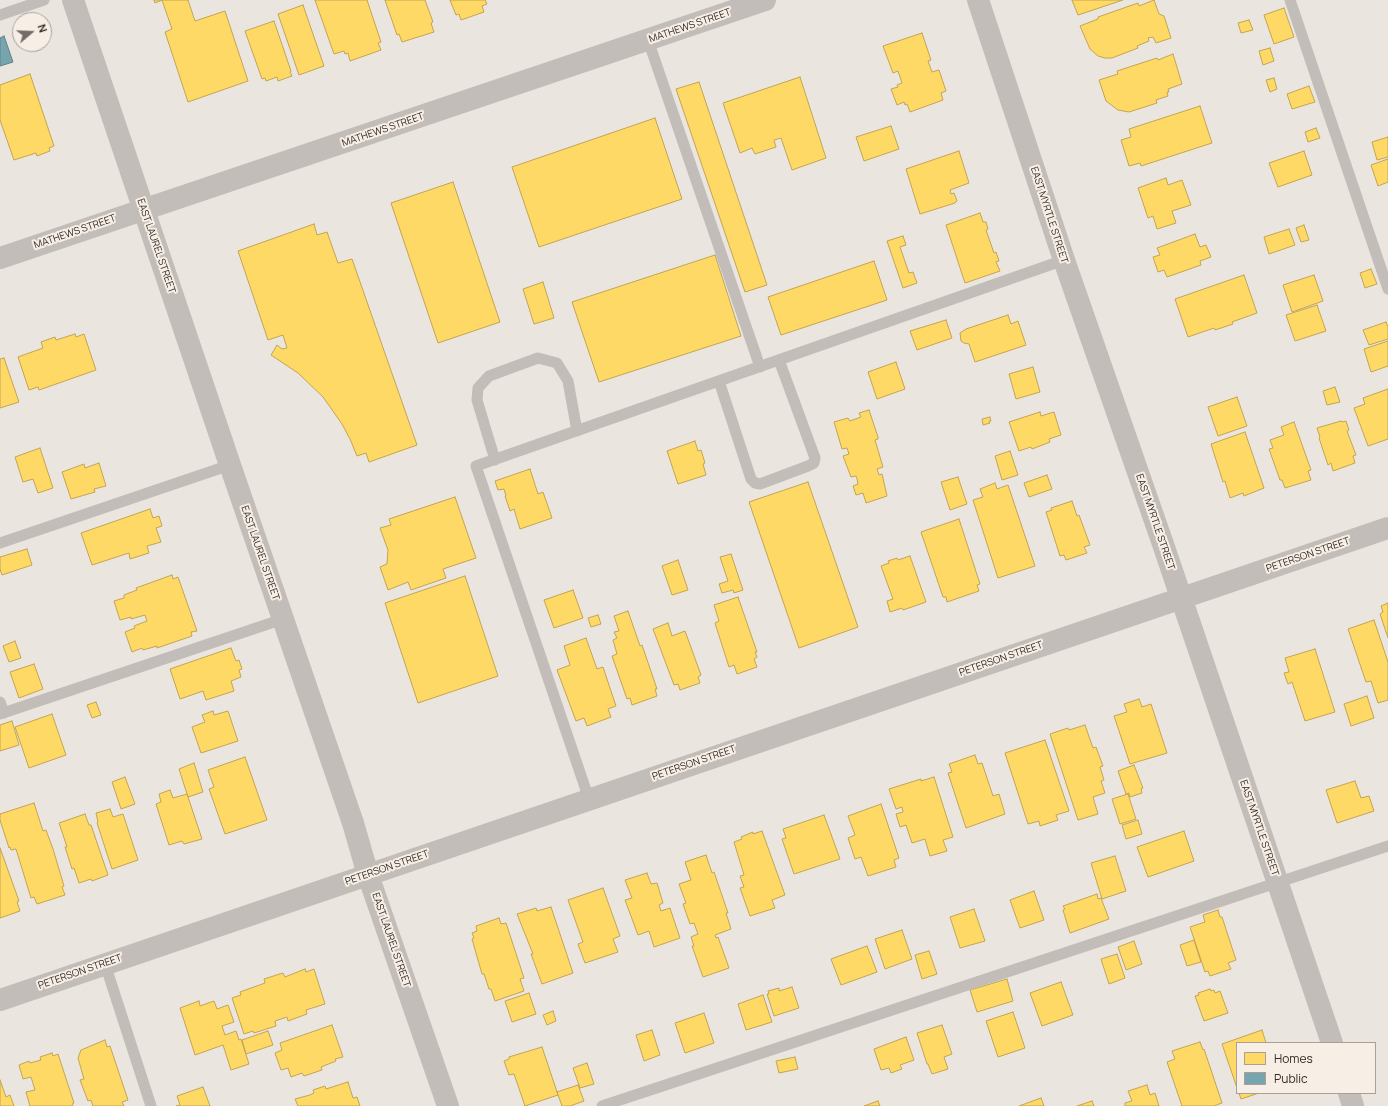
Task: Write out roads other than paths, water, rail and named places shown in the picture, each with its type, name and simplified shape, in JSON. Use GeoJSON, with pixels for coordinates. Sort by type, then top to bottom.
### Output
{"type":"FeatureCollection","features":[{"type":"Feature","properties":{"kind":"street","name":"EAST LAUREL STREET"},"geometry":{"type":"LineString","coordinates":[[73,0],[352,823],[368,875],[448,1106]]}},
{"type":"Feature","properties":{"kind":"street","name":"MATHEWS STREET"},"geometry":{"type":"LineString","coordinates":[[0,258],[765,0]]}},
{"type":"Feature","properties":{"kind":"street","name":"EAST MYRTLE STREET"},"geometry":{"type":"LineString","coordinates":[[978,0],[1064,260],[1181,598],[1332,1042]]}},
{"type":"Feature","properties":{"kind":"street","name":"PETERSON STREET"},"geometry":{"type":"LineString","coordinates":[[0,1000],[1388,528]]}},
{"type":"Feature","properties":{"kind":"street"},"geometry":{"type":"LineString","coordinates":[[1349,1094],[1353,1106]]}},
{"type":"Feature","properties":{"kind":"lane"},"geometry":{"type":"LineString","coordinates":[[0,15],[44,0]]}},
{"type":"Feature","properties":{"kind":"lane"},"geometry":{"type":"LineString","coordinates":[[1290,0],[1388,289]]}},
{"type":"Feature","properties":{"kind":"lane"},"geometry":{"type":"LineString","coordinates":[[648,40],[760,367]]}},
{"type":"Feature","properties":{"kind":"lane"},"geometry":{"type":"LineString","coordinates":[[589,799],[476,466],[1064,260]]}},
{"type":"Feature","properties":{"kind":"lane"},"geometry":{"type":"LineString","coordinates":[[495,460],[477,400],[478,388],[489,376],[538,358],[557,363],[568,381],[578,431]]}},
{"type":"Feature","properties":{"kind":"lane"},"geometry":{"type":"LineString","coordinates":[[719,381],[751,479],[754,484],[760,484],[808,466],[814,463],[815,458],[779,360]]}},
{"type":"Feature","properties":{"kind":"lane"},"geometry":{"type":"LineString","coordinates":[[0,543],[230,466]]}},
{"type":"Feature","properties":{"kind":"lane"},"geometry":{"type":"LineString","coordinates":[[0,702],[2,714],[283,619]]}},
{"type":"Feature","properties":{"kind":"lane"},"geometry":{"type":"LineString","coordinates":[[602,1106],[1388,846]]}},
{"type":"Feature","properties":{"kind":"lane"},"geometry":{"type":"LineString","coordinates":[[105,964],[150,1106]]}}]}
